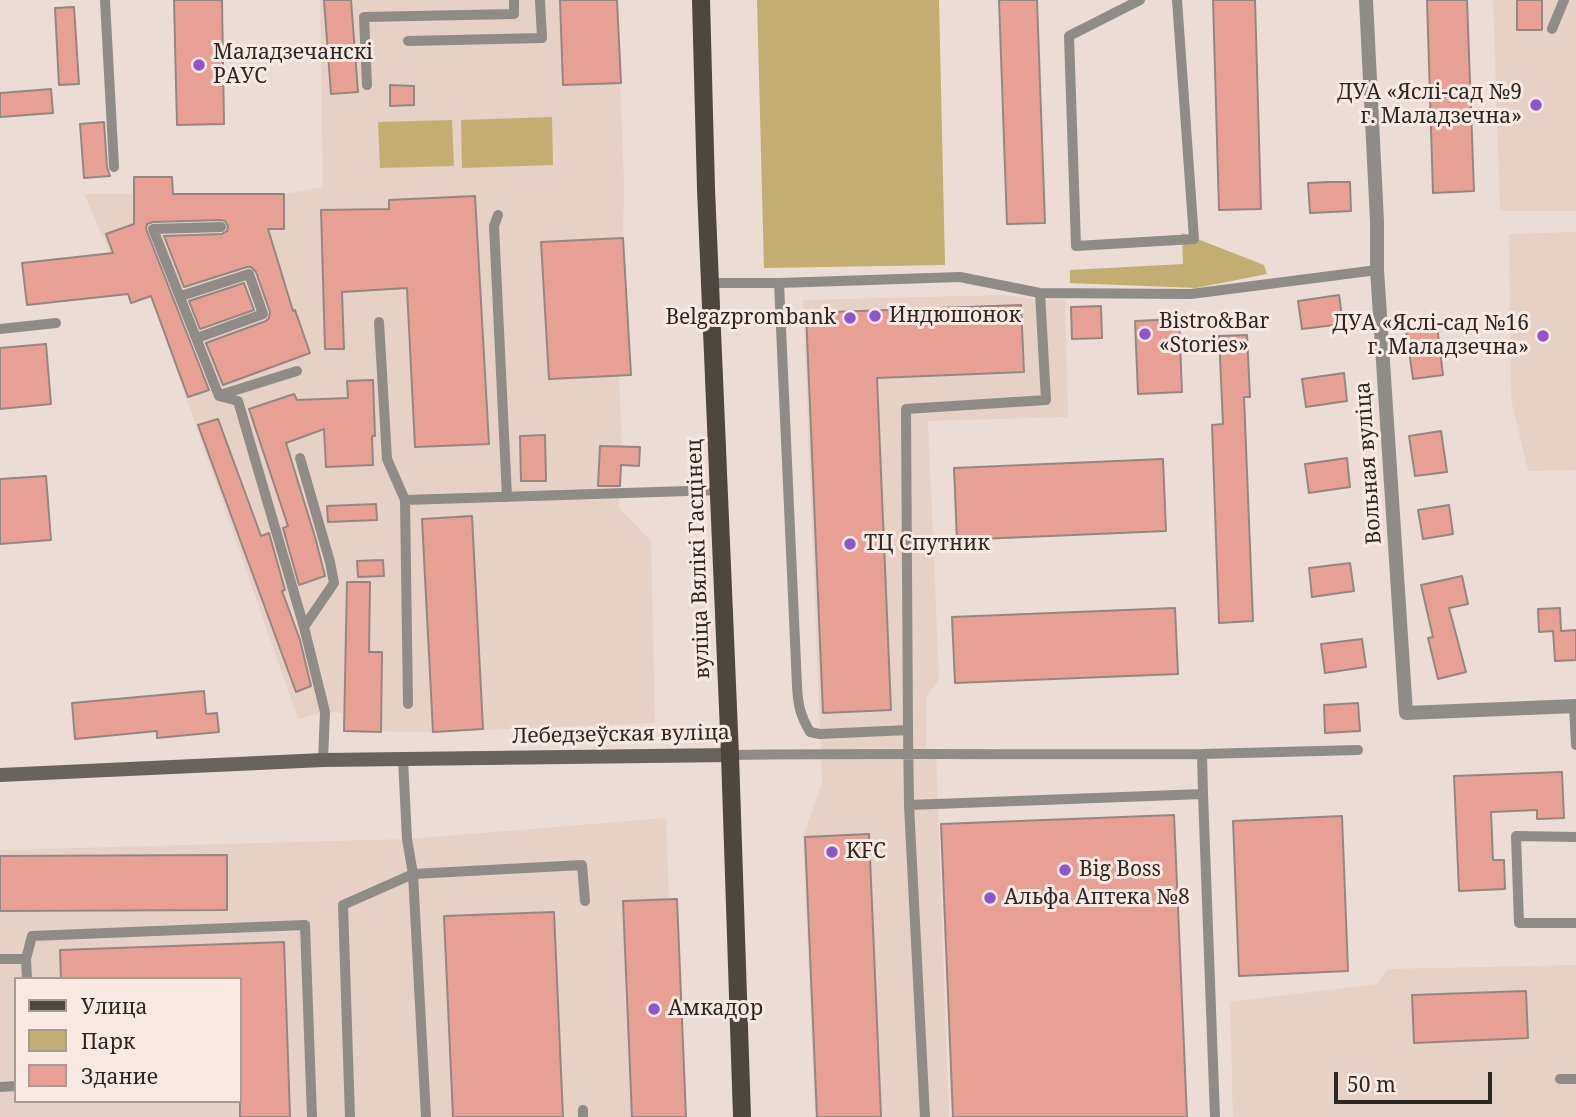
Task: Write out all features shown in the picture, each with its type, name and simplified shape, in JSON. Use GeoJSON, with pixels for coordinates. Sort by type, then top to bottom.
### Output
{"type":"FeatureCollection","features":[{"type":"Feature","properties":{"kind":"main road","name":"вуліца Вялікі Гасцінец"},"geometry":{"type":"LineString","coordinates":[[701,0],[742,1117]]}},
{"type":"Feature","properties":{"kind":"main road","name":"Лебедзеўская вуліца"},"geometry":{"type":"LineString","coordinates":[[0,775],[323,760],[730,755]]}},
{"type":"Feature","properties":{"kind":"street","name":"Вольная вуліца"},"geometry":{"type":"LineString","coordinates":[[1366,0],[1377,270],[1406,713],[1575,706]]}},
{"type":"Feature","properties":{"kind":"lane"},"geometry":{"type":"LineString","coordinates":[[104,0],[114,167]]}},
{"type":"Feature","properties":{"kind":"lane"},"geometry":{"type":"LineString","coordinates":[[367,85],[364,18],[514,15],[514,0]]}},
{"type":"Feature","properties":{"kind":"lane"},"geometry":{"type":"LineString","coordinates":[[408,41],[542,38],[540,0]]}},
{"type":"Feature","properties":{"kind":"lane"},"geometry":{"type":"LineString","coordinates":[[1140,0],[1069,36],[1076,246],[1194,239],[1177,0]]}},
{"type":"Feature","properties":{"kind":"lane"},"geometry":{"type":"LineString","coordinates":[[1552,29],[1564,0]]}},
{"type":"Feature","properties":{"kind":"lane"},"geometry":{"type":"LineString","coordinates":[[498,215],[494,226],[507,497]]}},
{"type":"Feature","properties":{"kind":"lane"},"geometry":{"type":"LineString","coordinates":[[219,396],[153,229],[221,227]]}},
{"type":"Feature","properties":{"kind":"lane"},"geometry":{"type":"LineString","coordinates":[[711,283],[960,277],[1040,293],[1191,294],[1377,270]]}},
{"type":"Feature","properties":{"kind":"lane"},"geometry":{"type":"LineString","coordinates":[[180,296],[249,274],[263,314],[197,338]]}},
{"type":"Feature","properties":{"kind":"lane"},"geometry":{"type":"LineString","coordinates":[[779,283],[799,708],[802,719],[810,732],[820,734],[908,730]]}},
{"type":"Feature","properties":{"kind":"lane"},"geometry":{"type":"LineString","coordinates":[[925,1117],[909,805],[906,409],[1046,401],[1040,293]]}},
{"type":"Feature","properties":{"kind":"lane"},"geometry":{"type":"LineString","coordinates":[[0,329],[56,323]]}},
{"type":"Feature","properties":{"kind":"lane"},"geometry":{"type":"LineString","coordinates":[[379,323],[387,458],[405,500],[408,704]]}},
{"type":"Feature","properties":{"kind":"lane"},"geometry":{"type":"LineString","coordinates":[[219,396],[297,371]]}},
{"type":"Feature","properties":{"kind":"lane"},"geometry":{"type":"LineString","coordinates":[[219,396],[238,401],[304,627],[325,712],[323,760]]}},
{"type":"Feature","properties":{"kind":"lane"},"geometry":{"type":"LineString","coordinates":[[300,458],[334,583],[304,627]]}},
{"type":"Feature","properties":{"kind":"lane"},"geometry":{"type":"LineString","coordinates":[[405,500],[720,490]]}},
{"type":"Feature","properties":{"kind":"lane"},"geometry":{"type":"LineString","coordinates":[[1575,706],[1576,745]]}},
{"type":"Feature","properties":{"kind":"lane","name":"Лебедзеўская вуліца"},"geometry":{"type":"LineString","coordinates":[[730,755],[1202,754],[1358,750]]}},
{"type":"Feature","properties":{"kind":"lane"},"geometry":{"type":"LineString","coordinates":[[1202,754],[1216,1117]]}},
{"type":"Feature","properties":{"kind":"lane"},"geometry":{"type":"LineString","coordinates":[[403,759],[426,1117]]}},
{"type":"Feature","properties":{"kind":"lane"},"geometry":{"type":"LineString","coordinates":[[909,805],[1203,794]]}},
{"type":"Feature","properties":{"kind":"lane"},"geometry":{"type":"LineString","coordinates":[[1576,837],[1516,836],[1519,923],[1576,923]]}},
{"type":"Feature","properties":{"kind":"lane"},"geometry":{"type":"LineString","coordinates":[[351,1117],[344,905],[412,874],[582,865],[585,901]]}},
{"type":"Feature","properties":{"kind":"lane"},"geometry":{"type":"LineString","coordinates":[[27,977],[26,959],[33,936],[304,925],[312,1117]]}},
{"type":"Feature","properties":{"kind":"lane"},"geometry":{"type":"LineString","coordinates":[[0,959],[26,959]]}},
{"type":"Feature","properties":{"kind":"lane"},"geometry":{"type":"LineString","coordinates":[[1560,1079],[1576,1079]]}},
{"type":"Feature","properties":{"kind":"shaded area"},"geometry":{"type":"Polygon","coordinates":[[[320,0],[617,0],[624,187],[623,238],[631,375],[619,376],[622,446],[619,508],[651,541],[655,723],[433,732],[344,731],[345,713],[325,712],[298,719],[151,297],[131,303],[84,194],[284,194],[323,187],[320,0]]]}},
{"type":"Feature","properties":{"kind":"shaded area","name":"ДУА «Яслі-сад №9 г. Маладзечна»"},"geometry":{"type":"Polygon","coordinates":[[[1493,0],[1576,0],[1576,211],[1500,211],[1493,0]]]}},
{"type":"Feature","properties":{"kind":"shaded area","name":"ДУА «Яслі-сад №16 г. Маладзечна»"},"geometry":{"type":"Polygon","coordinates":[[[1576,232],[1576,470],[1528,471],[1511,399],[1509,234],[1576,232]]]}},
{"type":"Feature","properties":{"kind":"shaded area"},"geometry":{"type":"Polygon","coordinates":[[[1005,295],[1037,300],[1065,300],[1068,417],[928,421],[939,681],[926,696],[926,751],[936,751],[949,1117],[815,1117],[803,837],[822,783],[803,300],[1005,295]]]}},
{"type":"Feature","properties":{"kind":"shaded area"},"geometry":{"type":"Polygon","coordinates":[[[666,818],[669,899],[677,899],[686,1117],[0,1117],[0,850],[407,839],[666,818]]]}},
{"type":"Feature","properties":{"kind":"shaded area"},"geometry":{"type":"Polygon","coordinates":[[[1576,965],[1576,1117],[1233,1117],[1230,1002],[1377,984],[1388,969],[1576,965]]]}},
{"type":"Feature","properties":{"kind":"green space"},"geometry":{"type":"Polygon","coordinates":[[[757,0],[939,0],[945,265],[764,268],[757,0]]]}},
{"type":"Feature","properties":{"kind":"green space"},"geometry":{"type":"Polygon","coordinates":[[[552,117],[553,165],[462,168],[461,120],[552,117]]]}},
{"type":"Feature","properties":{"kind":"green space"},"geometry":{"type":"Polygon","coordinates":[[[452,120],[454,166],[380,168],[378,122],[452,120]]]}},
{"type":"Feature","properties":{"kind":"green space"},"geometry":{"type":"Polygon","coordinates":[[[1182,233],[1264,265],[1267,274],[1196,288],[1070,283],[1070,270],[1183,264],[1182,233]]]}},
{"type":"Feature","properties":{"kind":"building","name":"Маладзечанскі РАУС"},"geometry":{"type":"Polygon","coordinates":[[[174,0],[222,0],[224,124],[177,125],[174,0]]]}},
{"type":"Feature","properties":{"kind":"building"},"geometry":{"type":"Polygon","coordinates":[[[324,0],[351,0],[358,92],[331,94],[324,0]]]}},
{"type":"Feature","properties":{"kind":"building"},"geometry":{"type":"Polygon","coordinates":[[[560,0],[617,0],[621,83],[563,85],[560,0]]]}},
{"type":"Feature","properties":{"kind":"building"},"geometry":{"type":"Polygon","coordinates":[[[999,0],[1037,0],[1045,223],[1007,224],[999,0]]]}},
{"type":"Feature","properties":{"kind":"building"},"geometry":{"type":"Polygon","coordinates":[[[1213,0],[1255,0],[1261,209],[1219,210],[1213,0]]]}},
{"type":"Feature","properties":{"kind":"building"},"geometry":{"type":"Polygon","coordinates":[[[1427,0],[1467,0],[1474,191],[1433,193],[1427,0]]]}},
{"type":"Feature","properties":{"kind":"building"},"geometry":{"type":"Polygon","coordinates":[[[1517,0],[1542,0],[1542,30],[1517,30],[1517,0]]]}},
{"type":"Feature","properties":{"kind":"building"},"geometry":{"type":"Polygon","coordinates":[[[74,7],[79,84],[59,85],[55,8],[74,7]]]}},
{"type":"Feature","properties":{"kind":"building"},"geometry":{"type":"Polygon","coordinates":[[[390,85],[414,86],[414,105],[390,106],[390,85]]]}},
{"type":"Feature","properties":{"kind":"building"},"geometry":{"type":"Polygon","coordinates":[[[51,89],[53,113],[0,117],[0,93],[51,89]]]}},
{"type":"Feature","properties":{"kind":"building"},"geometry":{"type":"Polygon","coordinates":[[[104,122],[110,176],[84,178],[80,124],[104,122]]]}},
{"type":"Feature","properties":{"kind":"building"},"geometry":{"type":"Polygon","coordinates":[[[134,177],[172,177],[173,194],[284,194],[284,229],[268,229],[293,311],[295,310],[310,353],[223,385],[206,343],[269,318],[270,312],[256,272],[247,267],[184,287],[164,236],[222,234],[227,231],[228,226],[221,220],[153,222],[147,224],[146,229],[209,390],[188,397],[151,296],[131,303],[128,294],[27,305],[22,263],[113,253],[106,234],[134,224],[134,177]]]}},
{"type":"Feature","properties":{"kind":"building"},"geometry":{"type":"Polygon","coordinates":[[[1350,182],[1351,211],[1310,213],[1308,183],[1350,182]]]}},
{"type":"Feature","properties":{"kind":"building"},"geometry":{"type":"Polygon","coordinates":[[[475,196],[489,444],[415,447],[407,288],[342,292],[344,349],[325,349],[321,210],[389,209],[389,200],[475,196]]]}},
{"type":"Feature","properties":{"kind":"building"},"geometry":{"type":"Polygon","coordinates":[[[623,238],[631,375],[549,379],[541,242],[623,238]]]}},
{"type":"Feature","properties":{"kind":"building"},"geometry":{"type":"Polygon","coordinates":[[[244,283],[254,310],[200,329],[189,301],[244,283]]]}},
{"type":"Feature","properties":{"kind":"building"},"geometry":{"type":"Polygon","coordinates":[[[1339,295],[1343,324],[1302,329],[1298,301],[1339,295]]]}},
{"type":"Feature","properties":{"kind":"building","name":"ТЦ Спутник"},"geometry":{"type":"Polygon","coordinates":[[[1021,305],[1024,372],[877,378],[891,710],[823,713],[806,313],[1021,305]]]}},
{"type":"Feature","properties":{"kind":"building"},"geometry":{"type":"Polygon","coordinates":[[[1101,306],[1102,338],[1072,339],[1071,307],[1101,306]]]}},
{"type":"Feature","properties":{"kind":"building"},"geometry":{"type":"Polygon","coordinates":[[[1179,319],[1182,392],[1138,394],[1135,321],[1179,319]]]}},
{"type":"Feature","properties":{"kind":"building"},"geometry":{"type":"Polygon","coordinates":[[[1437,326],[1443,375],[1413,379],[1406,330],[1437,326]]]}},
{"type":"Feature","properties":{"kind":"building"},"geometry":{"type":"Polygon","coordinates":[[[1247,335],[1250,397],[1244,397],[1253,621],[1219,623],[1212,425],[1223,424],[1219,336],[1247,335]]]}},
{"type":"Feature","properties":{"kind":"building"},"geometry":{"type":"Polygon","coordinates":[[[46,344],[51,404],[0,409],[0,348],[46,344]]]}},
{"type":"Feature","properties":{"kind":"building"},"geometry":{"type":"Polygon","coordinates":[[[1344,373],[1347,401],[1306,407],[1302,379],[1344,373]]]}},
{"type":"Feature","properties":{"kind":"building"},"geometry":{"type":"Polygon","coordinates":[[[373,380],[373,465],[326,467],[324,429],[286,443],[325,576],[299,585],[283,528],[288,526],[249,409],[294,394],[297,400],[348,398],[347,381],[373,380]]]}},
{"type":"Feature","properties":{"kind":"building"},"geometry":{"type":"Polygon","coordinates":[[[218,419],[261,536],[269,533],[285,590],[282,591],[300,640],[311,686],[296,692],[198,425],[218,419]]]}},
{"type":"Feature","properties":{"kind":"building"},"geometry":{"type":"Polygon","coordinates":[[[1441,431],[1447,472],[1415,476],[1409,436],[1441,431]]]}},
{"type":"Feature","properties":{"kind":"building"},"geometry":{"type":"Polygon","coordinates":[[[545,435],[546,481],[521,481],[520,436],[545,435]]]}},
{"type":"Feature","properties":{"kind":"building"},"geometry":{"type":"Polygon","coordinates":[[[600,446],[640,447],[639,466],[621,465],[620,486],[598,486],[600,446]]]}},
{"type":"Feature","properties":{"kind":"building"},"geometry":{"type":"Polygon","coordinates":[[[1347,458],[1350,487],[1309,493],[1305,464],[1347,458]]]}},
{"type":"Feature","properties":{"kind":"building"},"geometry":{"type":"Polygon","coordinates":[[[1163,459],[1166,531],[957,540],[954,468],[1163,459]]]}},
{"type":"Feature","properties":{"kind":"building"},"geometry":{"type":"Polygon","coordinates":[[[46,476],[51,540],[0,544],[0,479],[46,476]]]}},
{"type":"Feature","properties":{"kind":"building"},"geometry":{"type":"Polygon","coordinates":[[[376,504],[377,520],[328,522],[327,506],[376,504]]]}},
{"type":"Feature","properties":{"kind":"building"},"geometry":{"type":"Polygon","coordinates":[[[1449,505],[1453,534],[1423,539],[1418,510],[1449,505]]]}},
{"type":"Feature","properties":{"kind":"building"},"geometry":{"type":"Polygon","coordinates":[[[472,516],[483,729],[433,732],[422,519],[472,516]]]}},
{"type":"Feature","properties":{"kind":"building"},"geometry":{"type":"Polygon","coordinates":[[[383,560],[384,576],[358,577],[357,561],[383,560]]]}},
{"type":"Feature","properties":{"kind":"building"},"geometry":{"type":"Polygon","coordinates":[[[1350,563],[1354,591],[1312,597],[1309,568],[1350,563]]]}},
{"type":"Feature","properties":{"kind":"building"},"geometry":{"type":"Polygon","coordinates":[[[1462,576],[1468,604],[1449,608],[1466,672],[1438,679],[1428,638],[1433,637],[1421,585],[1462,576]]]}},
{"type":"Feature","properties":{"kind":"building"},"geometry":{"type":"Polygon","coordinates":[[[347,582],[370,582],[369,652],[382,652],[381,732],[344,731],[347,582]]]}},
{"type":"Feature","properties":{"kind":"building"},"geometry":{"type":"Polygon","coordinates":[[[1175,608],[1178,674],[955,683],[952,617],[1175,608]]]}},
{"type":"Feature","properties":{"kind":"building"},"geometry":{"type":"Polygon","coordinates":[[[1560,608],[1561,631],[1576,630],[1576,660],[1555,661],[1553,631],[1539,632],[1538,609],[1560,608]]]}},
{"type":"Feature","properties":{"kind":"building"},"geometry":{"type":"Polygon","coordinates":[[[1362,639],[1366,667],[1325,673],[1321,644],[1362,639]]]}},
{"type":"Feature","properties":{"kind":"building"},"geometry":{"type":"Polygon","coordinates":[[[204,691],[206,714],[217,713],[219,732],[157,738],[157,731],[75,739],[72,703],[204,691]]]}},
{"type":"Feature","properties":{"kind":"building"},"geometry":{"type":"Polygon","coordinates":[[[1358,703],[1360,731],[1325,733],[1324,705],[1358,703]]]}},
{"type":"Feature","properties":{"kind":"building"},"geometry":{"type":"Polygon","coordinates":[[[1562,772],[1564,818],[1537,819],[1537,810],[1491,812],[1493,860],[1504,860],[1505,889],[1459,891],[1454,776],[1562,772]]]}},
{"type":"Feature","properties":{"kind":"building"},"geometry":{"type":"Polygon","coordinates":[[[1174,815],[1187,1117],[953,1117],[941,824],[1174,815]]]}},
{"type":"Feature","properties":{"kind":"building"},"geometry":{"type":"Polygon","coordinates":[[[1342,816],[1348,971],[1239,976],[1233,821],[1342,816]]]}},
{"type":"Feature","properties":{"kind":"building"},"geometry":{"type":"Polygon","coordinates":[[[869,834],[881,1117],[817,1117],[805,837],[869,834]]]}},
{"type":"Feature","properties":{"kind":"building"},"geometry":{"type":"Polygon","coordinates":[[[227,855],[227,910],[0,911],[0,856],[227,855]]]}},
{"type":"Feature","properties":{"kind":"building","name":"Амкадор"},"geometry":{"type":"Polygon","coordinates":[[[677,899],[686,1117],[632,1117],[623,901],[677,899]]]}},
{"type":"Feature","properties":{"kind":"building"},"geometry":{"type":"Polygon","coordinates":[[[554,912],[563,1117],[453,1117],[444,916],[554,912]]]}},
{"type":"Feature","properties":{"kind":"building"},"geometry":{"type":"Polygon","coordinates":[[[284,942],[290,1117],[240,1117],[242,977],[61,977],[60,950],[284,942]]]}},
{"type":"Feature","properties":{"kind":"building"},"geometry":{"type":"Polygon","coordinates":[[[1526,991],[1528,1038],[1414,1043],[1412,995],[1526,991]]]}},
{"type":"Feature","properties":{"kind":"place","name":"Маладзечанскі РАУС"},"geometry":{"type":"Point","coordinates":[199,65]}},
{"type":"Feature","properties":{"kind":"place","name":"ДУА «Яслі-сад №9 г. Маладзечна»"},"geometry":{"type":"Point","coordinates":[1536,105]}},
{"type":"Feature","properties":{"kind":"place","name":"Индюшонок"},"geometry":{"type":"Point","coordinates":[875,316]}},
{"type":"Feature","properties":{"kind":"place","name":"Belgazprombank"},"geometry":{"type":"Point","coordinates":[850,318]}},
{"type":"Feature","properties":{"kind":"place","name":"Bistro&Bar «Stories»"},"geometry":{"type":"Point","coordinates":[1145,334]}},
{"type":"Feature","properties":{"kind":"place","name":"ДУА «Яслі-сад №16 г. Маладзечна»"},"geometry":{"type":"Point","coordinates":[1543,336]}},
{"type":"Feature","properties":{"kind":"place","name":"ТЦ Спутник"},"geometry":{"type":"Point","coordinates":[850,544]}},
{"type":"Feature","properties":{"kind":"place","name":"KFC"},"geometry":{"type":"Point","coordinates":[832,852]}},
{"type":"Feature","properties":{"kind":"place","name":"Big Boss"},"geometry":{"type":"Point","coordinates":[1065,870]}},
{"type":"Feature","properties":{"kind":"place","name":"Альфа Аптека №8"},"geometry":{"type":"Point","coordinates":[990,898]}},
{"type":"Feature","properties":{"kind":"place","name":"Амкадор"},"geometry":{"type":"Point","coordinates":[654,1009]}}]}
